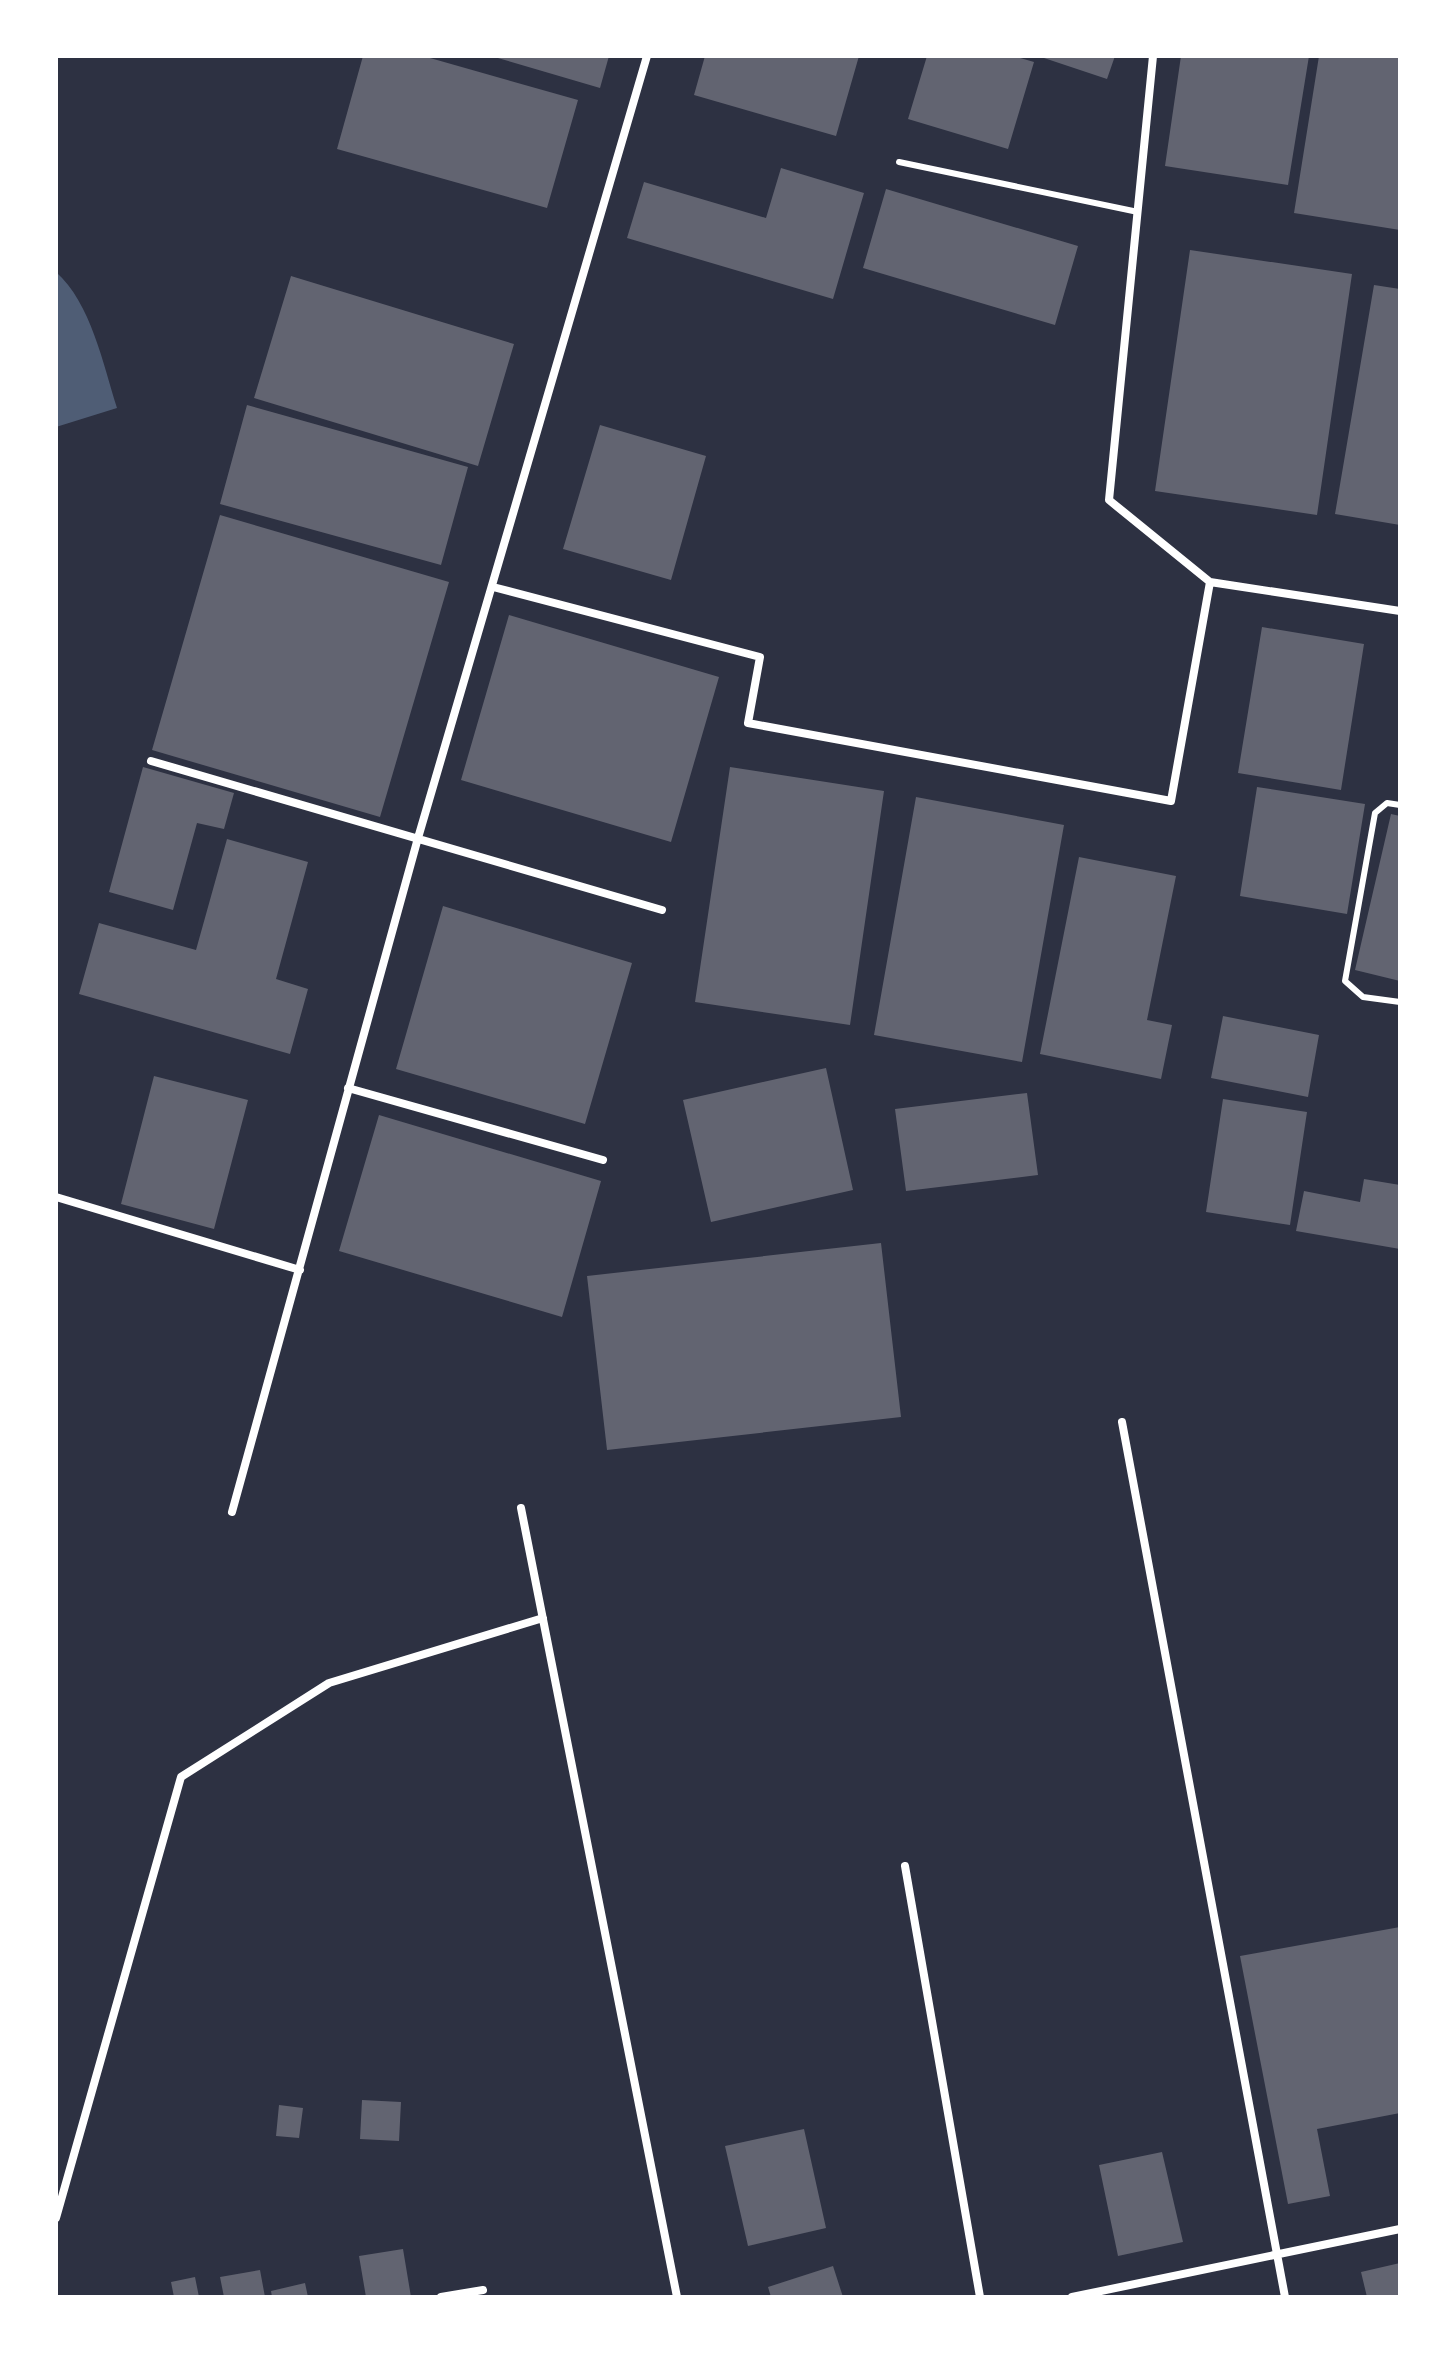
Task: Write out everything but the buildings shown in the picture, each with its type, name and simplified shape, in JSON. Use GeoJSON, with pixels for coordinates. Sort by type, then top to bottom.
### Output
{"type":"FeatureCollection","features":[{"type":"Feature","properties":{"kind":"street"},"geometry":{"type":"LineString","coordinates":[[232,1512],[418,838],[647,56]]}},
{"type":"Feature","properties":{"kind":"street"},"geometry":{"type":"LineString","coordinates":[[1153,56],[1109,500],[1210,582],[1400,611]]}},
{"type":"Feature","properties":{"kind":"street"},"geometry":{"type":"LineString","coordinates":[[493,587],[760,657],[748,723],[1171,801],[1210,582]]}},
{"type":"Feature","properties":{"kind":"street"},"geometry":{"type":"LineString","coordinates":[[151,761],[662,910]]}},
{"type":"Feature","properties":{"kind":"street"},"geometry":{"type":"LineString","coordinates":[[348,1088],[603,1160]]}},
{"type":"Feature","properties":{"kind":"street"},"geometry":{"type":"LineString","coordinates":[[56,1197],[300,1270]]}},
{"type":"Feature","properties":{"kind":"street"},"geometry":{"type":"LineString","coordinates":[[1122,1422],[1285,2297]]}},
{"type":"Feature","properties":{"kind":"street"},"geometry":{"type":"LineString","coordinates":[[521,1508],[677,2297]]}},
{"type":"Feature","properties":{"kind":"street"},"geometry":{"type":"LineString","coordinates":[[56,2218],[181,1777],[329,1683],[543,1618]]}},
{"type":"Feature","properties":{"kind":"street"},"geometry":{"type":"LineString","coordinates":[[905,1866],[980,2297]]}},
{"type":"Feature","properties":{"kind":"street"},"geometry":{"type":"LineString","coordinates":[[1072,2297],[1400,2229]]}},
{"type":"Feature","properties":{"kind":"street"},"geometry":{"type":"LineString","coordinates":[[441,2297],[483,2290]]}},
{"type":"Feature","properties":{"kind":"lane"},"geometry":{"type":"LineString","coordinates":[[899,162],[1138,212]]}},
{"type":"Feature","properties":{"kind":"lane"},"geometry":{"type":"LineString","coordinates":[[1400,805],[1387,803],[1375,813],[1345,981],[1363,997],[1400,1002]]}},
{"type":"Feature","properties":{"kind":"water"},"geometry":{"type":"Polygon","coordinates":[[[56,272],[68,285],[87,317],[117,408],[56,427],[56,272]]]}}]}
